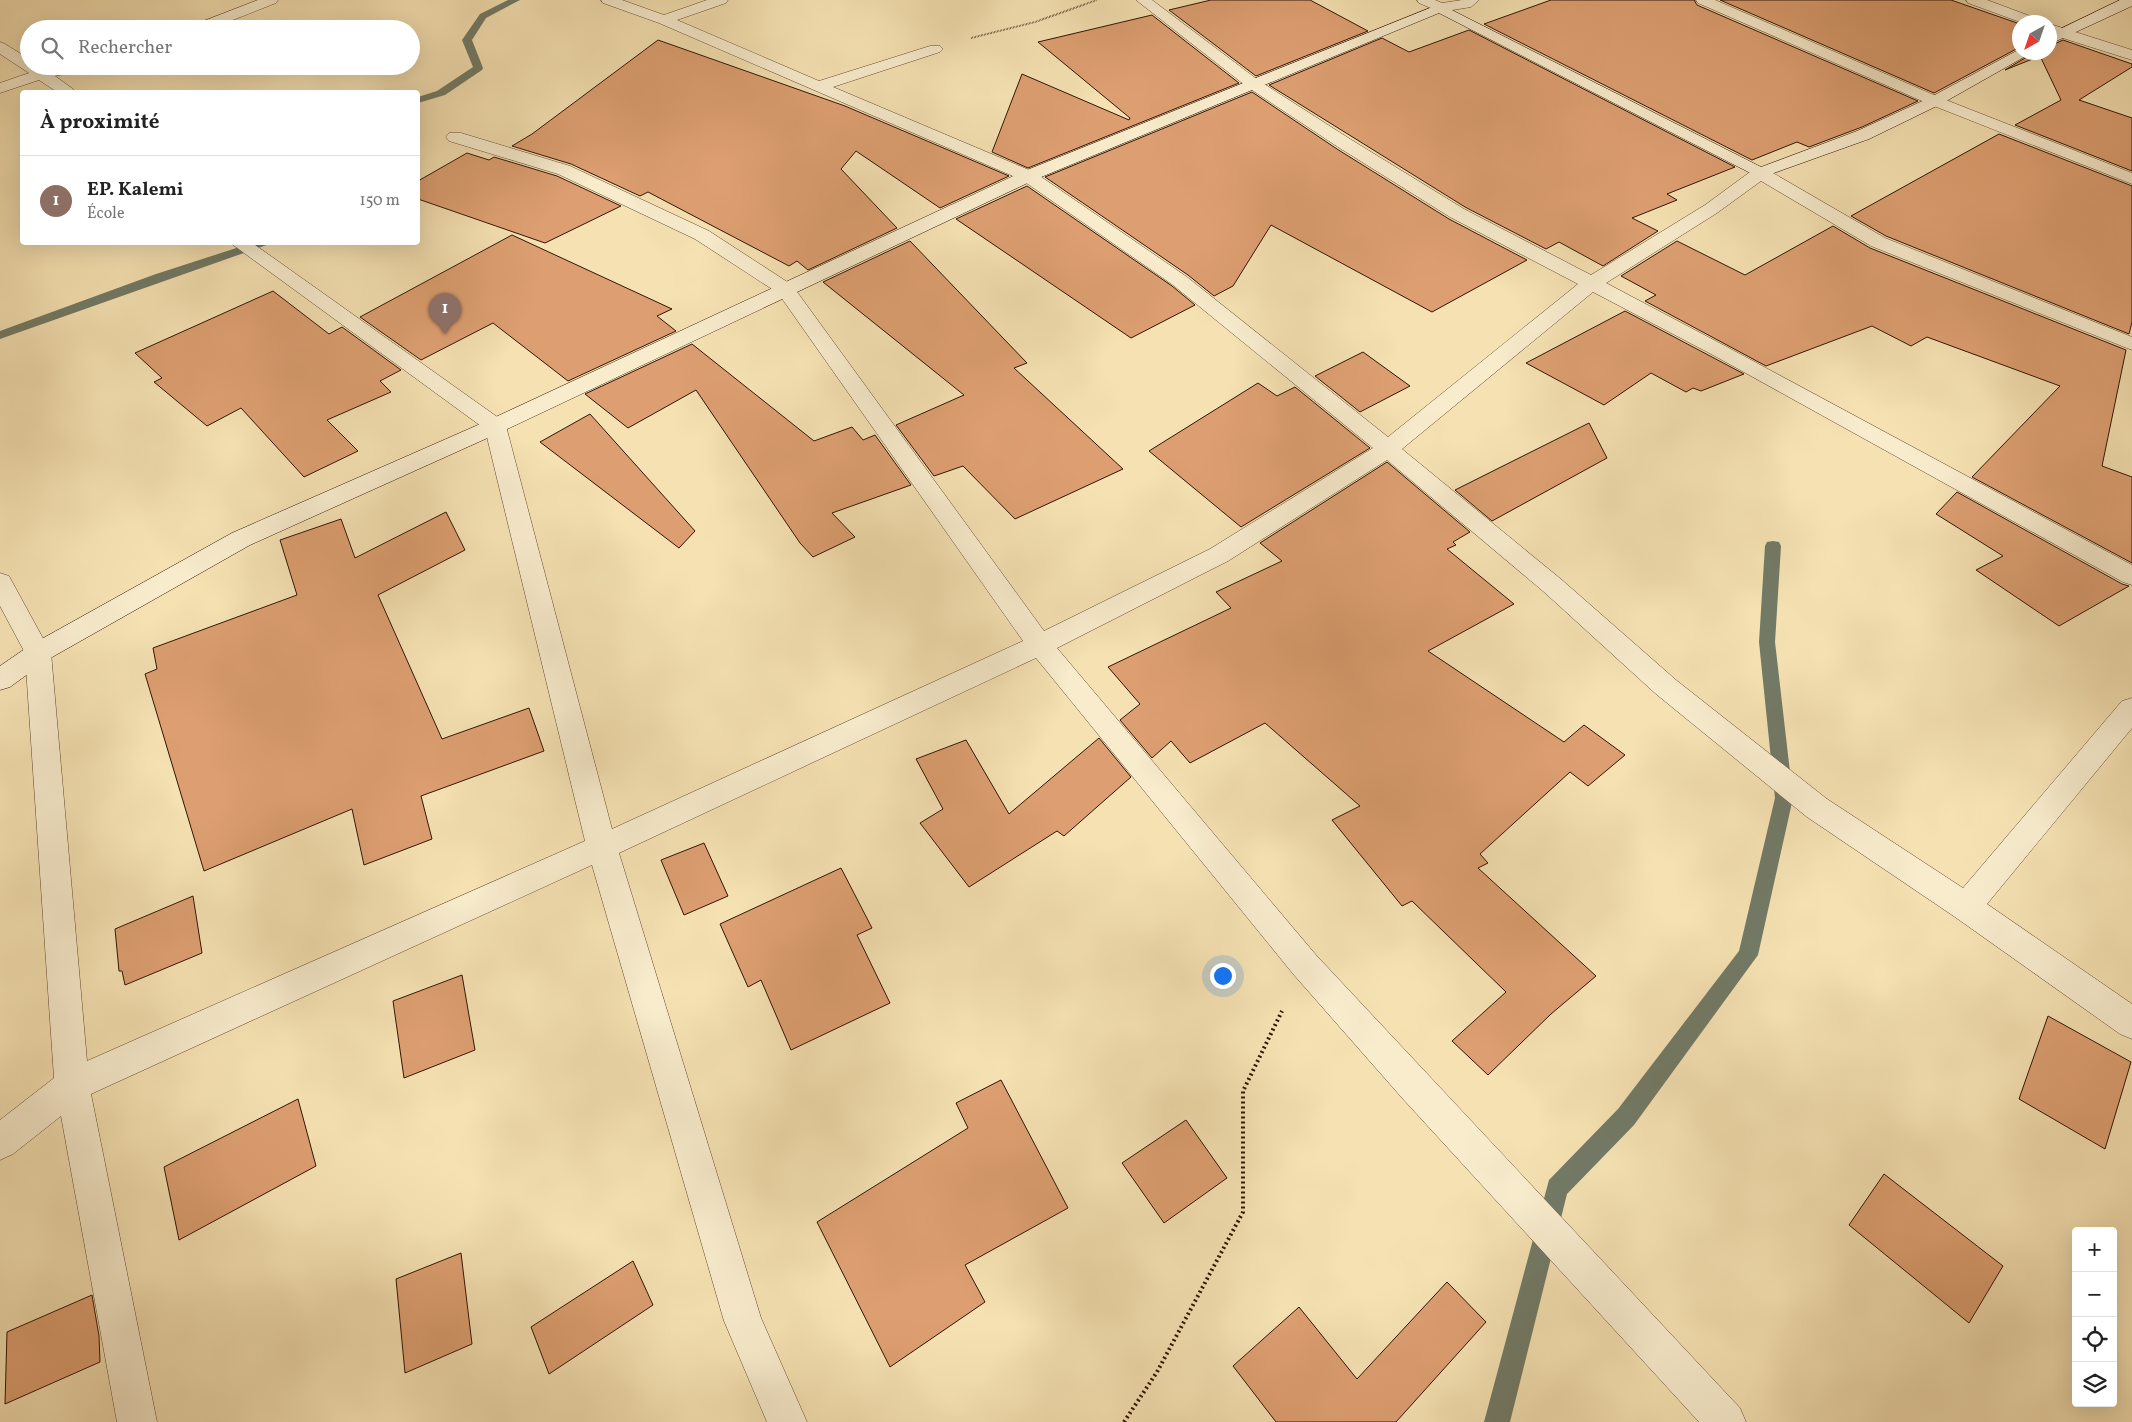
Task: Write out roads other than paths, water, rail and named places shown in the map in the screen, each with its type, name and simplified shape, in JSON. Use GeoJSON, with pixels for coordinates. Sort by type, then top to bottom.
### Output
{"type":"FeatureCollection","features":[{"type":"Feature","properties":{"kind":"street"},"geometry":{"type":"LineString","coordinates":[[219,20],[271,0]]}},
{"type":"Feature","properties":{"kind":"street"},"geometry":{"type":"LineString","coordinates":[[608,0],[664,20],[1028,176],[1180,282],[1388,449],[1553,586],[1666,687],[1817,808],[1966,907],[2132,1023]]}},
{"type":"Feature","properties":{"kind":"street"},"geometry":{"type":"LineString","coordinates":[[664,20],[721,0]]}},
{"type":"Feature","properties":{"kind":"street"},"geometry":{"type":"LineString","coordinates":[[1144,0],[1252,84],[1457,213],[1720,351],[2132,576]]}},
{"type":"Feature","properties":{"kind":"street"},"geometry":{"type":"LineString","coordinates":[[0,680],[38,653],[241,539],[495,426],[1028,176],[1252,84],[1432,4],[1466,4],[1472,0]]}},
{"type":"Feature","properties":{"kind":"street"},"geometry":{"type":"LineString","coordinates":[[1703,0],[1935,101],[2132,179]]}},
{"type":"Feature","properties":{"kind":"street"},"geometry":{"type":"LineString","coordinates":[[1973,0],[2014,15]]}},
{"type":"Feature","properties":{"kind":"street"},"geometry":{"type":"LineString","coordinates":[[2057,33],[2132,0]]}},
{"type":"Feature","properties":{"kind":"street"},"geometry":{"type":"LineString","coordinates":[[1432,4],[1760,173],[1878,242],[2132,344]]}},
{"type":"Feature","properties":{"kind":"street"},"geometry":{"type":"LineString","coordinates":[[2057,35],[2132,55]]}},
{"type":"Feature","properties":{"kind":"street"},"geometry":{"type":"LineString","coordinates":[[0,47],[20,60]]}},
{"type":"Feature","properties":{"kind":"street"},"geometry":{"type":"LineString","coordinates":[[819,86],[935,49]]}},
{"type":"Feature","properties":{"kind":"street"},"geometry":{"type":"LineString","coordinates":[[0,1142],[72,1085],[602,847],[1040,645],[1219,555],[1388,449],[1591,284],[1711,209],[1760,173],[1863,135],[1935,101],[2012,60]]}},
{"type":"Feature","properties":{"kind":"street"},"geometry":{"type":"LineString","coordinates":[[0,88],[37,75]]}},
{"type":"Feature","properties":{"kind":"street"},"geometry":{"type":"LineString","coordinates":[[42,75],[64,90]]}},
{"type":"Feature","properties":{"kind":"street"},"geometry":{"type":"LineString","coordinates":[[455,137],[564,170],[702,235],[785,289],[1040,645],[1305,965],[1726,1422]]}},
{"type":"Feature","properties":{"kind":"street"},"geometry":{"type":"LineString","coordinates":[[242,245],[495,426],[602,847],[743,1321],[788,1422]]}},
{"type":"Feature","properties":{"kind":"street"},"geometry":{"type":"LineString","coordinates":[[0,582],[38,653],[72,1085],[136,1422]]}},
{"type":"Feature","properties":{"kind":"street"},"geometry":{"type":"LineString","coordinates":[[1966,907],[2132,709]]}},
{"type":"Feature","properties":{"kind":"waterway"},"geometry":{"type":"LineString","coordinates":[[420,99],[441,93],[478,68],[467,40],[483,16],[515,0]]}},
{"type":"Feature","properties":{"kind":"waterway"},"geometry":{"type":"LineString","coordinates":[[0,335],[160,277],[260,245]]}},
{"type":"Feature","properties":{"kind":"waterway"},"geometry":{"type":"LineString","coordinates":[[1497,1422],[1557,1188],[1626,1117],[1748,955],[1784,798],[1767,642],[1773,546]]}},
{"type":"Feature","properties":{"kind":"place","name":"EP. Kalemi"},"geometry":{"type":"Point","coordinates":[445,334]}}]}
